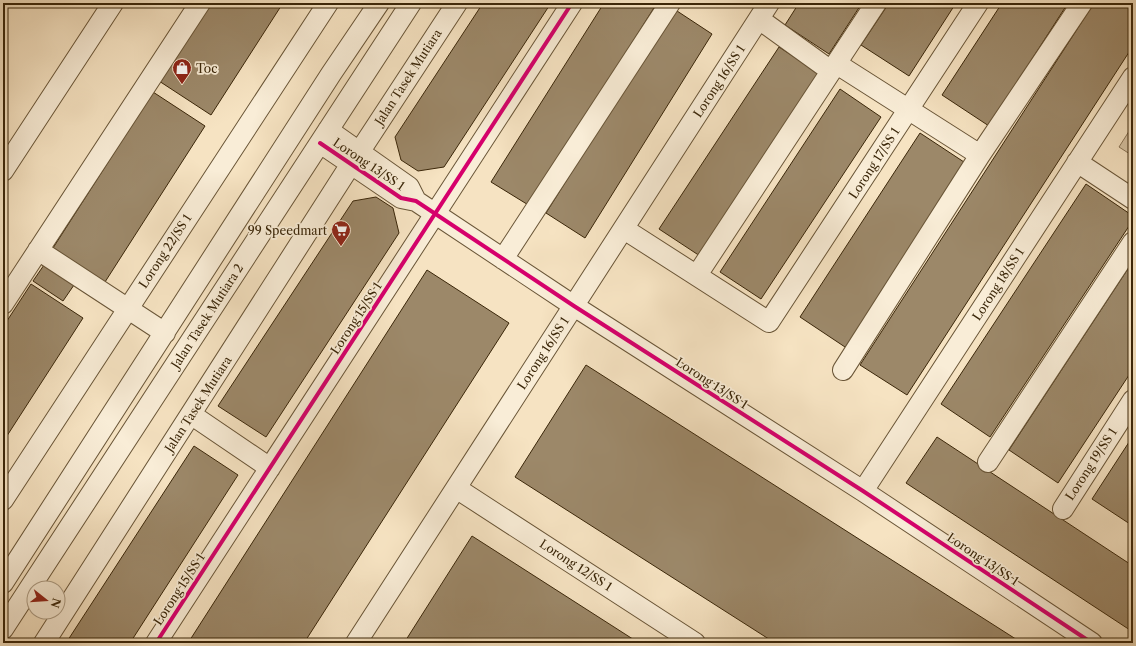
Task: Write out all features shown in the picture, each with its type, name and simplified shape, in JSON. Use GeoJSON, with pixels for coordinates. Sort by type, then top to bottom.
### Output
{"type":"FeatureCollection","features":[{"type":"Feature","properties":{"kind":"street"},"geometry":{"type":"LineString","coordinates":[[3,171],[113,3]]}},
{"type":"Feature","properties":{"kind":"street"},"geometry":{"type":"LineString","coordinates":[[3,304],[200,3]]}},
{"type":"Feature","properties":{"kind":"street","name":"Lorong 22/SS 1"},"geometry":{"type":"LineString","coordinates":[[3,500],[328,3]]}},
{"type":"Feature","properties":{"kind":"street"},"geometry":{"type":"LineString","coordinates":[[3,583],[166,332],[330,74],[379,3]]}},
{"type":"Feature","properties":{"kind":"street","name":"Jalan Tasek Mutiara 2"},"geometry":{"type":"LineString","coordinates":[[3,629],[323,135],[411,3]]}},
{"type":"Feature","properties":{"kind":"street","name":"Jalan Tasek Mutiara"},"geometry":{"type":"LineString","coordinates":[[44,643],[192,415],[355,158],[457,3]]}},
{"type":"Feature","properties":{"kind":"street","name":"Lorong 15/SS 1"},"geometry":{"type":"LineString","coordinates":[[156,643],[572,3]]}},
{"type":"Feature","properties":{"kind":"street"},"geometry":{"type":"LineString","coordinates":[[504,259],[670,3]]}},
{"type":"Feature","properties":{"kind":"street"},"geometry":{"type":"LineString","coordinates":[[624,228],[697,275],[876,3]]}},
{"type":"Feature","properties":{"kind":"street","name":"Lorong 17/SS 1"},"geometry":{"type":"LineString","coordinates":[[697,275],[769,322],[978,3]]}},
{"type":"Feature","properties":{"kind":"street"},"geometry":{"type":"LineString","coordinates":[[843,370],[980,155],[1082,3]]}},
{"type":"Feature","properties":{"kind":"street"},"geometry":{"type":"LineString","coordinates":[[764,11],[834,68],[909,110],[980,155]]}},
{"type":"Feature","properties":{"kind":"street","name":"Lorong 16/SS 1"},"geometry":{"type":"LineString","coordinates":[[356,643],[764,11]]}},
{"type":"Feature","properties":{"kind":"street"},"geometry":{"type":"LineString","coordinates":[[268,171],[293,149],[323,135],[322,106],[330,74]]}},
{"type":"Feature","properties":{"kind":"street","name":"Lorong 18/SS 1"},"geometry":{"type":"LineString","coordinates":[[863,491],[1133,77]]}},
{"type":"Feature","properties":{"kind":"street","name":"Lorong 13/SS 1"},"geometry":{"type":"LineString","coordinates":[[323,135],[355,158],[400,198],[416,201],[574,306],[863,491],[1092,643]]}},
{"type":"Feature","properties":{"kind":"street"},"geometry":{"type":"LineString","coordinates":[[1078,162],[1133,199]]}},
{"type":"Feature","properties":{"kind":"street"},"geometry":{"type":"LineString","coordinates":[[988,462],[1133,242]]}},
{"type":"Feature","properties":{"kind":"street"},"geometry":{"type":"LineString","coordinates":[[38,250],[166,332]]}},
{"type":"Feature","properties":{"kind":"street","name":"Lorong 19/SS 1"},"geometry":{"type":"LineString","coordinates":[[1062,509],[1133,400]]}},
{"type":"Feature","properties":{"kind":"street"},"geometry":{"type":"LineString","coordinates":[[192,415],[270,468]]}},
{"type":"Feature","properties":{"kind":"street","name":"Lorong 12/SS 1"},"geometry":{"type":"LineString","coordinates":[[456,488],[696,643]]}},
{"type":"Feature","properties":{"kind":"shaded area"},"geometry":{"type":"Polygon","coordinates":[[[1133,125],[1133,156],[1119,147],[1133,125]]]}},
{"type":"Feature","properties":{"kind":"building"},"geometry":{"type":"Polygon","coordinates":[[[209,3],[283,3],[211,115],[159,81],[209,3]]]}},
{"type":"Feature","properties":{"kind":"building"},"geometry":{"type":"Polygon","coordinates":[[[483,3],[551,3],[444,167],[418,171],[401,160],[395,137],[483,3]]]}},
{"type":"Feature","properties":{"kind":"building"},"geometry":{"type":"Polygon","coordinates":[[[604,3],[657,3],[530,206],[491,182],[604,3]]]}},
{"type":"Feature","properties":{"kind":"building"},"geometry":{"type":"Polygon","coordinates":[[[799,3],[862,3],[829,54],[785,25],[799,3]]]}},
{"type":"Feature","properties":{"kind":"building"},"geometry":{"type":"Polygon","coordinates":[[[889,3],[956,3],[909,76],[861,45],[889,3]]]}},
{"type":"Feature","properties":{"kind":"building"},"geometry":{"type":"Polygon","coordinates":[[[1002,3],[1068,3],[989,126],[942,95],[1002,3]]]}},
{"type":"Feature","properties":{"kind":"building"},"geometry":{"type":"Polygon","coordinates":[[[1094,3],[1133,3],[1133,46],[907,395],[860,365],[1094,3]]]}},
{"type":"Feature","properties":{"kind":"building"},"geometry":{"type":"Polygon","coordinates":[[[674,9],[712,34],[585,238],[546,213],[674,9]]]}},
{"type":"Feature","properties":{"kind":"building"},"geometry":{"type":"Polygon","coordinates":[[[779,47],[820,74],[700,256],[659,229],[779,47]]]}},
{"type":"Feature","properties":{"kind":"building"},"geometry":{"type":"Polygon","coordinates":[[[840,89],[881,117],[761,299],[720,272],[840,89]]]}},
{"type":"Feature","properties":{"kind":"building"},"geometry":{"type":"Polygon","coordinates":[[[153,92],[205,126],[105,282],[53,248],[153,92]]]}},
{"type":"Feature","properties":{"kind":"building"},"geometry":{"type":"Polygon","coordinates":[[[920,133],[967,164],[848,349],[800,317],[920,133]]]}},
{"type":"Feature","properties":{"kind":"building"},"geometry":{"type":"Polygon","coordinates":[[[1086,184],[1133,216],[1133,220],[990,437],[941,404],[1086,184]]]}},
{"type":"Feature","properties":{"kind":"building"},"geometry":{"type":"Polygon","coordinates":[[[376,197],[393,208],[399,233],[266,437],[218,406],[353,201],[376,197]]]}},
{"type":"Feature","properties":{"kind":"building"},"geometry":{"type":"Polygon","coordinates":[[[1133,261],[1133,369],[1058,483],[1009,450],[1133,261]]]}},
{"type":"Feature","properties":{"kind":"building"},"geometry":{"type":"Polygon","coordinates":[[[44,265],[74,285],[63,301],[33,281],[44,265]]]}},
{"type":"Feature","properties":{"kind":"building"},"geometry":{"type":"Polygon","coordinates":[[[427,270],[509,323],[304,643],[188,643],[427,270]]]}},
{"type":"Feature","properties":{"kind":"building"},"geometry":{"type":"Polygon","coordinates":[[[31,284],[83,318],[3,442],[3,327],[31,284]]]}},
{"type":"Feature","properties":{"kind":"building"},"geometry":{"type":"Polygon","coordinates":[[[586,365],[1022,643],[775,643],[515,477],[586,365]]]}},
{"type":"Feature","properties":{"kind":"building"},"geometry":{"type":"Polygon","coordinates":[[[1133,436],[1133,526],[1092,499],[1133,436]]]}},
{"type":"Feature","properties":{"kind":"building"},"geometry":{"type":"Polygon","coordinates":[[[937,437],[1133,566],[1133,632],[906,483],[937,437]]]}},
{"type":"Feature","properties":{"kind":"building"},"geometry":{"type":"Polygon","coordinates":[[[194,446],[238,475],[130,643],[66,643],[194,446]]]}},
{"type":"Feature","properties":{"kind":"building"},"geometry":{"type":"Polygon","coordinates":[[[472,536],[639,643],[404,643],[472,536]]]}},
{"type":"Feature","properties":{"kind":"cycle path"},"geometry":{"type":"LineString","coordinates":[[156,643],[572,3]]}},
{"type":"Feature","properties":{"kind":"cycle path"},"geometry":{"type":"LineString","coordinates":[[320,143],[401,198],[416,201],[574,306],[863,491],[1092,643]]}},
{"type":"Feature","properties":{"kind":"place","name":"Toc"},"geometry":{"type":"Point","coordinates":[182,85]}},
{"type":"Feature","properties":{"kind":"place","name":"99 Speedmart"},"geometry":{"type":"Point","coordinates":[341,247]}}]}
